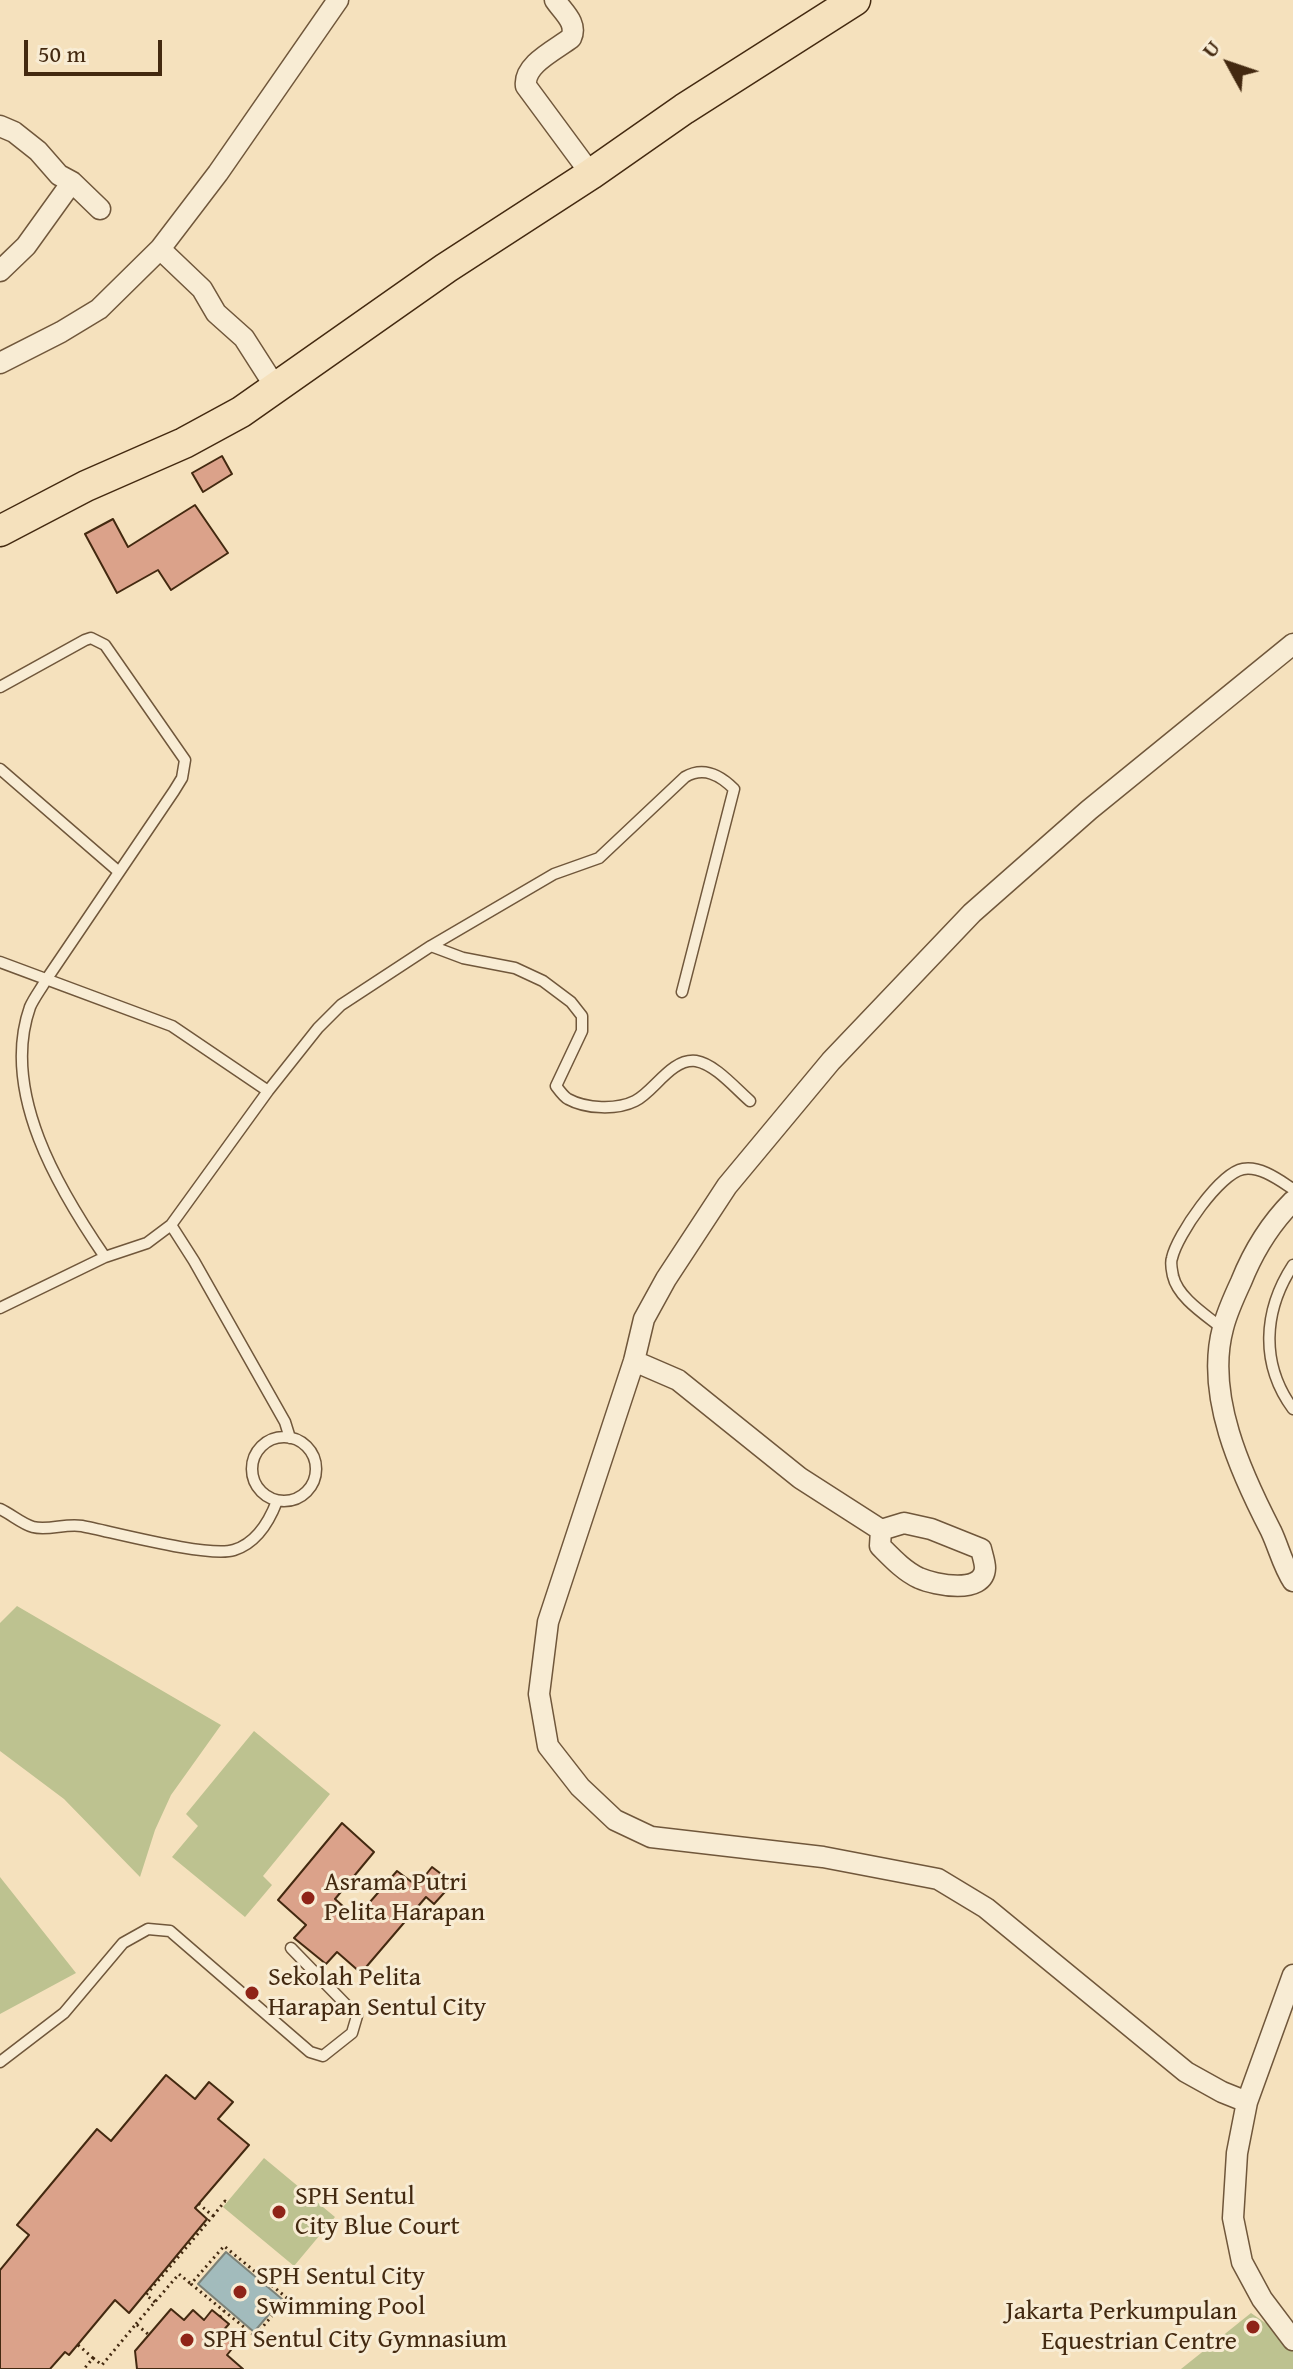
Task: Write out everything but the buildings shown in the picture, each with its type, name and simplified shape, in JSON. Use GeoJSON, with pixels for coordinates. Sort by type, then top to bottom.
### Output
{"type":"FeatureCollection","features":[{"type":"Feature","properties":{"kind":"main road"},"geometry":{"type":"LineString","coordinates":[[0,531],[86,486],[184,443],[241,412],[446,268],[684,109],[855,0]]}},
{"type":"Feature","properties":{"kind":"street"},"geometry":{"type":"LineString","coordinates":[[0,363],[99,309],[160,249],[218,173],[338,0]]}},
{"type":"Feature","properties":{"kind":"street"},"geometry":{"type":"LineString","coordinates":[[555,0],[573,24],[574,33],[530,69],[526,86],[591,174]]}},
{"type":"Feature","properties":{"kind":"street"},"geometry":{"type":"LineString","coordinates":[[0,126],[14,132],[38,151],[59,175],[72,182],[100,209]]}},
{"type":"Feature","properties":{"kind":"street"},"geometry":{"type":"LineString","coordinates":[[0,271],[26,246],[72,182]]}},
{"type":"Feature","properties":{"kind":"street"},"geometry":{"type":"LineString","coordinates":[[160,249],[202,289],[216,313],[244,338],[276,388]]}},
{"type":"Feature","properties":{"kind":"street"},"geometry":{"type":"LineString","coordinates":[[1247,2102],[1186,2072],[986,1908],[938,1879],[823,1857],[651,1837],[615,1820],[580,1787],[548,1746],[539,1694],[548,1622],[634,1361],[644,1319],[727,1186],[831,1061],[972,913],[1089,810],[1293,644]]}},
{"type":"Feature","properties":{"kind":"street"},"geometry":{"type":"LineString","coordinates":[[1291,1573],[1252,1494],[1228,1429],[1221,1397],[1219,1350],[1223,1329],[1242,1279],[1277,1217],[1293,1201]]}},
{"type":"Feature","properties":{"kind":"street"},"geometry":{"type":"LineString","coordinates":[[634,1361],[678,1380],[800,1478],[881,1530],[904,1523],[931,1529],[981,1549],[985,1569],[980,1579],[968,1586],[942,1585],[919,1578],[898,1564],[880,1546],[881,1530]]}},
{"type":"Feature","properties":{"kind":"street"},"geometry":{"type":"LineString","coordinates":[[1293,1975],[1247,2102],[1237,2153],[1233,2218],[1242,2262],[1262,2299],[1293,2340]]}},
{"type":"Feature","properties":{"kind":"lane"},"geometry":{"type":"LineString","coordinates":[[0,687],[85,640],[98,640],[105,645],[185,760],[182,778],[46,980],[30,1008],[23,1032],[22,1088],[29,1116],[50,1173],[105,1257]]}},
{"type":"Feature","properties":{"kind":"lane"},"geometry":{"type":"LineString","coordinates":[[0,769],[119,872]]}},
{"type":"Feature","properties":{"kind":"lane"},"geometry":{"type":"LineString","coordinates":[[0,1308],[105,1257],[147,1243],[171,1225],[308,1039],[341,1005],[431,946],[554,874],[599,858],[685,777],[694,772],[709,772],[734,789],[682,992]]}},
{"type":"Feature","properties":{"kind":"lane"},"geometry":{"type":"LineString","coordinates":[[431,946],[463,958],[515,968],[543,981],[571,1002],[582,1016],[582,1031],[556,1086],[567,1099],[602,1108],[635,1101],[673,1069],[690,1061],[700,1061],[750,1101]]}},
{"type":"Feature","properties":{"kind":"lane"},"geometry":{"type":"LineString","coordinates":[[0,962],[172,1026],[268,1091]]}},
{"type":"Feature","properties":{"kind":"lane"},"geometry":{"type":"LineString","coordinates":[[1223,1329],[1190,1302],[1173,1279],[1171,1259],[1179,1240],[1201,1206],[1230,1173],[1245,1168],[1270,1174],[1293,1189]]}},
{"type":"Feature","properties":{"kind":"lane"},"geometry":{"type":"LineString","coordinates":[[171,1225],[289,1430],[290,1438]]}},
{"type":"Feature","properties":{"kind":"lane"},"geometry":{"type":"LineString","coordinates":[[1293,1265],[1278,1292],[1268,1329],[1271,1357],[1280,1390],[1293,1409]]}},
{"type":"Feature","properties":{"kind":"lane"},"geometry":{"type":"LineString","coordinates":[[1278,1292],[1293,1291]]}},
{"type":"Feature","properties":{"kind":"lane"},"geometry":{"type":"LineString","coordinates":[[290,1438],[299,1441],[312,1453],[314,1480],[310,1488],[296,1499],[277,1501],[261,1493],[256,1485],[252,1477],[253,1459],[272,1439],[290,1438]]}},
{"type":"Feature","properties":{"kind":"lane"},"geometry":{"type":"LineString","coordinates":[[0,1509],[33,1527],[77,1525],[198,1550],[230,1551],[248,1544],[260,1532],[271,1518],[277,1501]]}},
{"type":"Feature","properties":{"kind":"lane"},"geometry":{"type":"LineString","coordinates":[[0,2062],[64,2013],[123,1943],[148,1929],[170,1931],[310,2052],[323,2056],[352,2033],[357,2016],[291,1948]]}},
{"type":"Feature","properties":{"kind":"path"},"geometry":{"type":"LineString","coordinates":[[155,2302],[146,2295],[226,2202]]}},
{"type":"Feature","properties":{"kind":"path"},"geometry":{"type":"LineString","coordinates":[[199,2204],[213,2216]]}},
{"type":"Feature","properties":{"kind":"path"},"geometry":{"type":"LineString","coordinates":[[78,2345],[102,2365],[179,2274],[191,2284],[224,2311],[255,2336],[287,2298],[224,2246],[191,2284]]}},
{"type":"Feature","properties":{"kind":"path"},"geometry":{"type":"LineString","coordinates":[[220,2317],[224,2311]]}},
{"type":"Feature","properties":{"kind":"path"},"geometry":{"type":"LineString","coordinates":[[136,2324],[149,2335]]}},
{"type":"Feature","properties":{"kind":"path"},"geometry":{"type":"LineString","coordinates":[[84,2369],[93,2358]]}},
{"type":"Feature","properties":{"kind":"green space"},"geometry":{"type":"Polygon","coordinates":[[[17,1606],[221,1725],[171,1795],[155,1830],[140,1877],[64,1799],[0,1751],[0,1623],[17,1606]]]}},
{"type":"Feature","properties":{"kind":"green space"},"geometry":{"type":"Polygon","coordinates":[[[254,1731],[330,1794],[263,1876],[272,1885],[245,1917],[172,1857],[198,1826],[186,1814],[254,1731]]]}},
{"type":"Feature","properties":{"kind":"green space"},"geometry":{"type":"Polygon","coordinates":[[[0,1877],[76,1973],[0,2014],[0,1877]]]}},
{"type":"Feature","properties":{"kind":"green space","name":"SPH Sentul City Blue Court"},"geometry":{"type":"Polygon","coordinates":[[[264,2158],[335,2217],[294,2266],[223,2207],[264,2158]]]}},
{"type":"Feature","properties":{"kind":"green space","name":"Jakarta Perkumpulan Equestrian Centre"},"geometry":{"type":"Polygon","coordinates":[[[1251,2313],[1293,2342],[1293,2369],[1181,2369],[1251,2313]]]}},
{"type":"Feature","properties":{"kind":"water","name":"SPH Sentul City Swimming Pool"},"geometry":{"type":"Polygon","coordinates":[[[226,2252],[282,2299],[254,2332],[198,2284],[226,2252]]]}},
{"type":"Feature","properties":{"kind":"place","name":"Asrama Putri Pelita Harapan"},"geometry":{"type":"Point","coordinates":[308,1898]}},
{"type":"Feature","properties":{"kind":"place","name":"Sekolah Pelita Harapan Sentul City"},"geometry":{"type":"Point","coordinates":[252,1993]}},
{"type":"Feature","properties":{"kind":"place","name":"SPH Sentul City Blue Court"},"geometry":{"type":"Point","coordinates":[279,2212]}},
{"type":"Feature","properties":{"kind":"place","name":"SPH Sentul City Swimming Pool"},"geometry":{"type":"Point","coordinates":[240,2292]}},
{"type":"Feature","properties":{"kind":"place","name":"Jakarta Perkumpulan Equestrian Centre"},"geometry":{"type":"Point","coordinates":[1253,2327]}},
{"type":"Feature","properties":{"kind":"place","name":"SPH Sentul City Gymnasium"},"geometry":{"type":"Point","coordinates":[187,2340]}}]}
